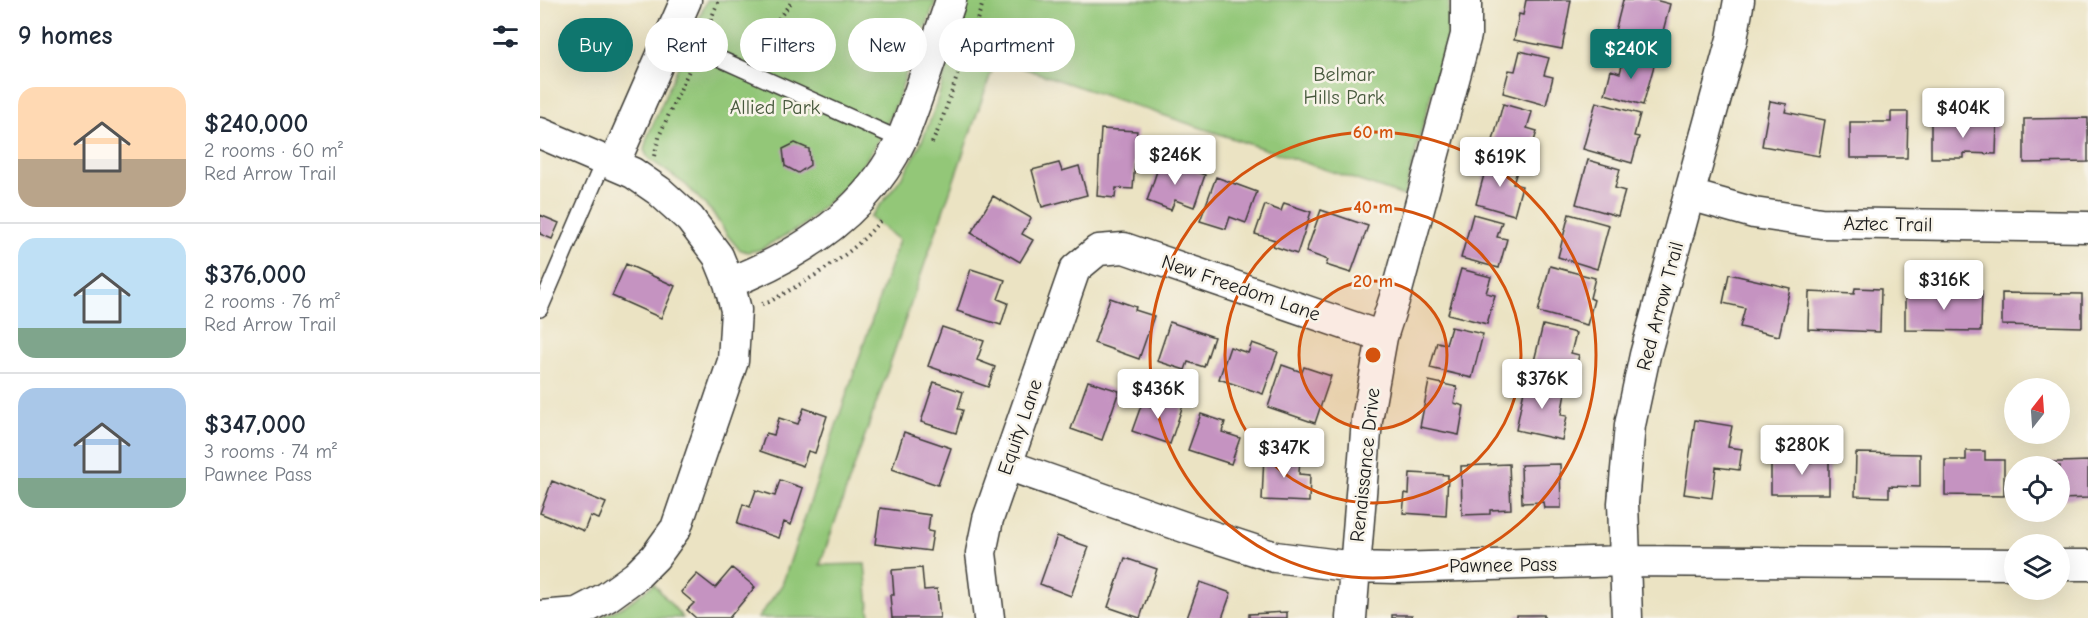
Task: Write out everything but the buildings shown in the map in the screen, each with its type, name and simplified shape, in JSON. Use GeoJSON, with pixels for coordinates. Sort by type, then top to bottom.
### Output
{"type":"FeatureCollection","features":[{"type":"Feature","properties":{"kind":"street"},"geometry":{"type":"LineString","coordinates":[[609,162],[686,0]]}},
{"type":"Feature","properties":{"kind":"street"},"geometry":{"type":"LineString","coordinates":[[729,283],[762,270],[824,234],[873,186],[902,140],[951,0]]}},
{"type":"Feature","properties":{"kind":"street","name":"Renaissance Drive"},"geometry":{"type":"LineString","coordinates":[[1351,618],[1367,420],[1382,337],[1396,294],[1466,35],[1466,0]]}},
{"type":"Feature","properties":{"kind":"street","name":"Red Arrow Trail"},"geometry":{"type":"LineString","coordinates":[[1627,618],[1623,503],[1630,425],[1645,355],[1732,39],[1739,0]]}},
{"type":"Feature","properties":{"kind":"street"},"geometry":{"type":"LineString","coordinates":[[540,133],[609,162],[659,190],[690,219],[718,256],[729,283],[736,310],[733,362],[676,528],[656,557],[636,576],[607,597],[578,613],[540,616]]}},
{"type":"Feature","properties":{"kind":"street","name":"Aztec Trail"},"geometry":{"type":"LineString","coordinates":[[1690,195],[1754,213],[1821,223],[2088,227]]}},
{"type":"Feature","properties":{"kind":"street","name":"New Freedom Lane"},"geometry":{"type":"LineString","coordinates":[[1098,250],[1124,248],[1382,337]]}},
{"type":"Feature","properties":{"kind":"street","name":"Equity Lane"},"geometry":{"type":"LineString","coordinates":[[989,618],[981,553],[988,519],[1075,269],[1098,250]]}},
{"type":"Feature","properties":{"kind":"street","name":"Pawnee Pass"},"geometry":{"type":"LineString","coordinates":[[1007,465],[1275,556],[1354,567],[1396,568],[1624,561],[2004,564]]}},
{"type":"Feature","properties":{"kind":"street"},"geometry":{"type":"LineString","coordinates":[[2070,565],[2088,565]]}},
{"type":"Feature","properties":{"kind":"lane"},"geometry":{"type":"LineString","coordinates":[[728,63],[902,140]]}},
{"type":"Feature","properties":{"kind":"lane"},"geometry":{"type":"LineString","coordinates":[[540,309],[609,162]]}},
{"type":"Feature","properties":{"kind":"path"},"geometry":{"type":"LineString","coordinates":[[712,18],[720,0]]}},
{"type":"Feature","properties":{"kind":"path"},"geometry":{"type":"LineString","coordinates":[[753,74],[779,18],[793,0]]}},
{"type":"Feature","properties":{"kind":"path"},"geometry":{"type":"LineString","coordinates":[[644,180],[660,134],[688,72]]}},
{"type":"Feature","properties":{"kind":"green space","name":"Allied Park"},"geometry":{"type":"Polygon","coordinates":[[[707,0],[936,0],[927,24],[927,18],[848,18],[848,72],[906,72],[898,100],[878,141],[855,177],[801,227],[759,250],[747,252],[739,249],[713,213],[686,185],[648,158],[644,150],[676,72],[728,72],[728,18],[699,18],[707,0]]]}},
{"type":"Feature","properties":{"kind":"green space","name":"Belmar Hills Park"},"geometry":{"type":"Polygon","coordinates":[[[967,0],[1449,0],[1447,35],[1404,196],[1035,72],[1075,72],[1075,18],[961,18],[967,0]]]}},
{"type":"Feature","properties":{"kind":"green space","name":"Belmar Hills Park"},"geometry":{"type":"Polygon","coordinates":[[[945,72],[991,72],[820,565],[865,564],[870,618],[758,618],[782,585],[899,240],[870,217],[890,193],[913,158],[926,131],[945,72]]]}},
{"type":"Feature","properties":{"kind":"green space"},"geometry":{"type":"Polygon","coordinates":[[[654,584],[683,618],[599,618],[624,606],[654,584]]]}}]}
